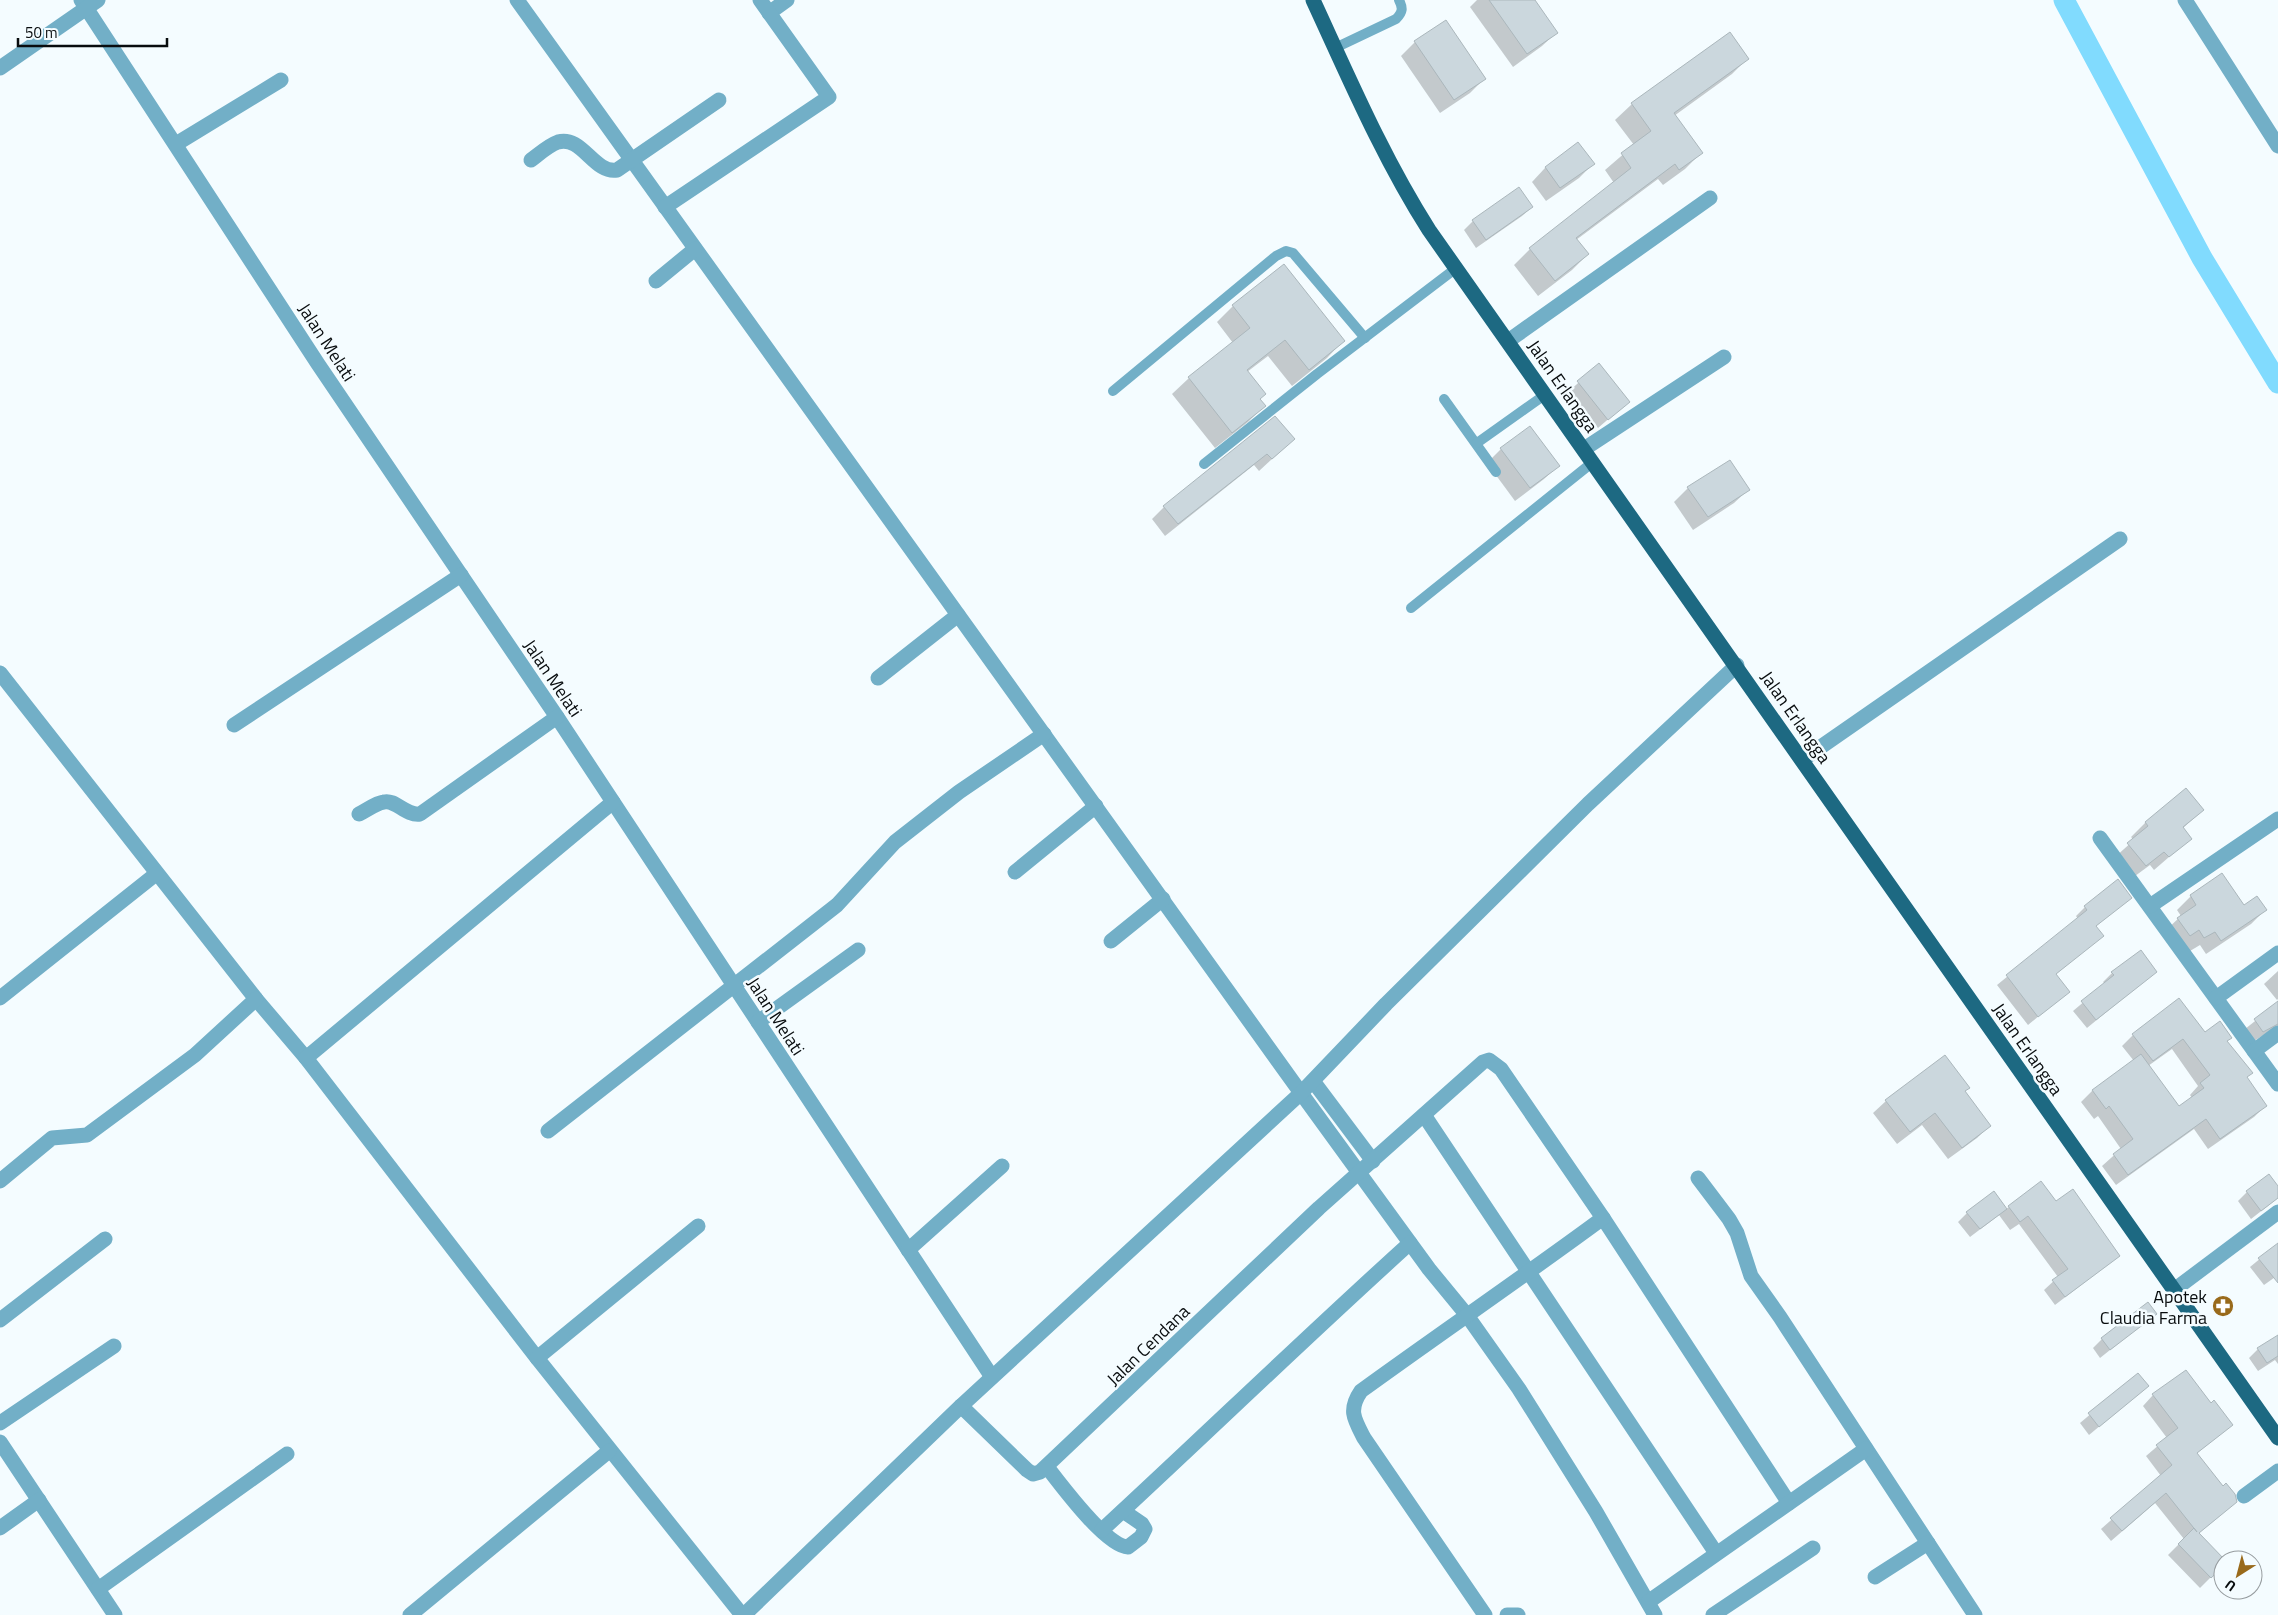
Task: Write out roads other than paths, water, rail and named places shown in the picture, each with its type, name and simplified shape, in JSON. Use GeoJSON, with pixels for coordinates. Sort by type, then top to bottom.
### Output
{"type":"FeatureCollection","features":[{"type":"Feature","properties":{"kind":"main road","name":"Jalan Erlangga"},"geometry":{"type":"LineString","coordinates":[[1313,0],[1402,188],[1455,268],[1737,665],[2278,1438]]}},
{"type":"Feature","properties":{"kind":"street"},"geometry":{"type":"LineString","coordinates":[[517,0],[1301,1093],[1410,1243],[1466,1314],[1519,1389],[1596,1512],[1651,1608],[1716,1553],[1866,1449]]}},
{"type":"Feature","properties":{"kind":"street"},"geometry":{"type":"LineString","coordinates":[[665,207],[829,97],[760,0]]}},
{"type":"Feature","properties":{"kind":"street"},"geometry":{"type":"LineString","coordinates":[[769,13],[787,0]]}},
{"type":"Feature","properties":{"kind":"street"},"geometry":{"type":"LineString","coordinates":[[2185,0],[2278,146]]}},
{"type":"Feature","properties":{"kind":"street"},"geometry":{"type":"LineString","coordinates":[[0,68],[88,2]]}},
{"type":"Feature","properties":{"kind":"street","name":"Jalan Melati"},"geometry":{"type":"LineString","coordinates":[[88,2],[176,144],[318,364],[557,717],[992,1377]]}},
{"type":"Feature","properties":{"kind":"street"},"geometry":{"type":"LineString","coordinates":[[176,144],[282,80]]}},
{"type":"Feature","properties":{"kind":"street"},"geometry":{"type":"LineString","coordinates":[[532,160],[557,142],[565,141],[579,147],[612,171],[617,170],[719,100]]}},
{"type":"Feature","properties":{"kind":"street"},"geometry":{"type":"LineString","coordinates":[[1508,341],[1710,198]]}},
{"type":"Feature","properties":{"kind":"street"},"geometry":{"type":"LineString","coordinates":[[656,280],[695,249]]}},
{"type":"Feature","properties":{"kind":"street"},"geometry":{"type":"LineString","coordinates":[[1589,455],[1724,357]]}},
{"type":"Feature","properties":{"kind":"street"},"geometry":{"type":"LineString","coordinates":[[1802,760],[2120,539]]}},
{"type":"Feature","properties":{"kind":"street"},"geometry":{"type":"LineString","coordinates":[[234,725],[461,575]]}},
{"type":"Feature","properties":{"kind":"street"},"geometry":{"type":"LineString","coordinates":[[878,678],[958,615]]}},
{"type":"Feature","properties":{"kind":"street"},"geometry":{"type":"LineString","coordinates":[[0,673],[156,874],[306,1058],[610,1451],[743,1615],[992,1377],[1301,1093],[1386,1004],[1588,804],[1737,665]]}},
{"type":"Feature","properties":{"kind":"street"},"geometry":{"type":"LineString","coordinates":[[359,814],[384,801],[391,802],[412,815],[420,814],[557,717]]}},
{"type":"Feature","properties":{"kind":"street"},"geometry":{"type":"LineString","coordinates":[[548,1131],[837,905],[895,842],[959,792],[1044,734]]}},
{"type":"Feature","properties":{"kind":"street"},"geometry":{"type":"LineString","coordinates":[[306,1058],[613,802]]}},
{"type":"Feature","properties":{"kind":"street"},"geometry":{"type":"LineString","coordinates":[[1015,872],[1096,806]]}},
{"type":"Feature","properties":{"kind":"street"},"geometry":{"type":"LineString","coordinates":[[2150,906],[2278,819]]}},
{"type":"Feature","properties":{"kind":"street"},"geometry":{"type":"LineString","coordinates":[[2100,838],[2278,1084]]}},
{"type":"Feature","properties":{"kind":"street"},"geometry":{"type":"LineString","coordinates":[[0,998],[156,874]]}},
{"type":"Feature","properties":{"kind":"street"},"geometry":{"type":"LineString","coordinates":[[1111,941],[1163,899]]}},
{"type":"Feature","properties":{"kind":"street"},"geometry":{"type":"LineString","coordinates":[[758,1022],[858,950]]}},
{"type":"Feature","properties":{"kind":"street"},"geometry":{"type":"LineString","coordinates":[[2216,998],[2278,953]]}},
{"type":"Feature","properties":{"kind":"street"},"geometry":{"type":"LineString","coordinates":[[0,1181],[52,1138],[86,1135],[195,1055],[256,999]]}},
{"type":"Feature","properties":{"kind":"street"},"geometry":{"type":"LineString","coordinates":[[2254,1051],[2278,1034]]}},
{"type":"Feature","properties":{"kind":"street","name":"Jalan Cendana"},"geometry":{"type":"LineString","coordinates":[[1047,1467],[1318,1208],[1483,1062],[1489,1060],[1495,1063],[1603,1218]]}},
{"type":"Feature","properties":{"kind":"street"},"geometry":{"type":"LineString","coordinates":[[1312,1081],[1373,1161]]}},
{"type":"Feature","properties":{"kind":"street"},"geometry":{"type":"LineString","coordinates":[[1424,1115],[1716,1553]]}},
{"type":"Feature","properties":{"kind":"street"},"geometry":{"type":"LineString","coordinates":[[908,1250],[1002,1166]]}},
{"type":"Feature","properties":{"kind":"street"},"geometry":{"type":"LineString","coordinates":[[1698,1178],[1737,1233],[1752,1279],[1975,1615]]}},
{"type":"Feature","properties":{"kind":"street"},"geometry":{"type":"LineString","coordinates":[[2174,1290],[2278,1212]]}},
{"type":"Feature","properties":{"kind":"street"},"geometry":{"type":"LineString","coordinates":[[1485,1615],[1364,1438],[1353,1418],[1354,1402],[1361,1391],[1466,1314],[1530,1272],[1603,1218],[1789,1503]]}},
{"type":"Feature","properties":{"kind":"street"},"geometry":{"type":"LineString","coordinates":[[537,1358],[615,1292],[698,1226]]}},
{"type":"Feature","properties":{"kind":"street"},"geometry":{"type":"LineString","coordinates":[[0,1320],[105,1239]]}},
{"type":"Feature","properties":{"kind":"street"},"geometry":{"type":"LineString","coordinates":[[1102,1530],[1312,1332],[1410,1243]]}},
{"type":"Feature","properties":{"kind":"street"},"geometry":{"type":"LineString","coordinates":[[0,1423],[114,1346]]}},
{"type":"Feature","properties":{"kind":"street"},"geometry":{"type":"LineString","coordinates":[[961,1406],[1027,1470],[1033,1474],[1047,1467],[1085,1514],[1123,1547],[1128,1547],[1141,1537],[1145,1529],[1142,1524],[1123,1511]]}},
{"type":"Feature","properties":{"kind":"street"},"geometry":{"type":"LineString","coordinates":[[0,1442],[98,1589],[110,1613]]}},
{"type":"Feature","properties":{"kind":"street"},"geometry":{"type":"LineString","coordinates":[[410,1615],[610,1451]]}},
{"type":"Feature","properties":{"kind":"street"},"geometry":{"type":"LineString","coordinates":[[98,1589],[287,1454]]}},
{"type":"Feature","properties":{"kind":"street"},"geometry":{"type":"LineString","coordinates":[[2244,1496],[2278,1471]]}},
{"type":"Feature","properties":{"kind":"street"},"geometry":{"type":"LineString","coordinates":[[0,1528],[39,1500]]}},
{"type":"Feature","properties":{"kind":"street"},"geometry":{"type":"LineString","coordinates":[[1875,1577],[1928,1543]]}},
{"type":"Feature","properties":{"kind":"street"},"geometry":{"type":"LineString","coordinates":[[1714,1615],[1813,1548]]}},
{"type":"Feature","properties":{"kind":"street"},"geometry":{"type":"LineString","coordinates":[[1508,1615],[1518,1615]]}},
{"type":"Feature","properties":{"kind":"lane"},"geometry":{"type":"LineString","coordinates":[[1335,48],[1396,19],[1401,14],[1402,7],[1399,0]]}},
{"type":"Feature","properties":{"kind":"lane"},"geometry":{"type":"LineString","coordinates":[[1113,391],[1276,256],[1286,251],[1293,253],[1365,338]]}},
{"type":"Feature","properties":{"kind":"lane"},"geometry":{"type":"LineString","coordinates":[[1204,464],[1455,268]]}},
{"type":"Feature","properties":{"kind":"lane"},"geometry":{"type":"LineString","coordinates":[[1477,443],[1546,394]]}},
{"type":"Feature","properties":{"kind":"lane"},"geometry":{"type":"LineString","coordinates":[[1444,399],[1496,472]]}},
{"type":"Feature","properties":{"kind":"lane"},"geometry":{"type":"LineString","coordinates":[[1411,608],[1589,455]]}},
{"type":"Feature","properties":{"kind":"waterway"},"geometry":{"type":"LineString","coordinates":[[2064,0],[2202,258],[2278,383]]}},
{"type":"Feature","properties":{"kind":"place","name":"Apotek Claudia Farma"},"geometry":{"type":"Point","coordinates":[2223,1306]}}]}
